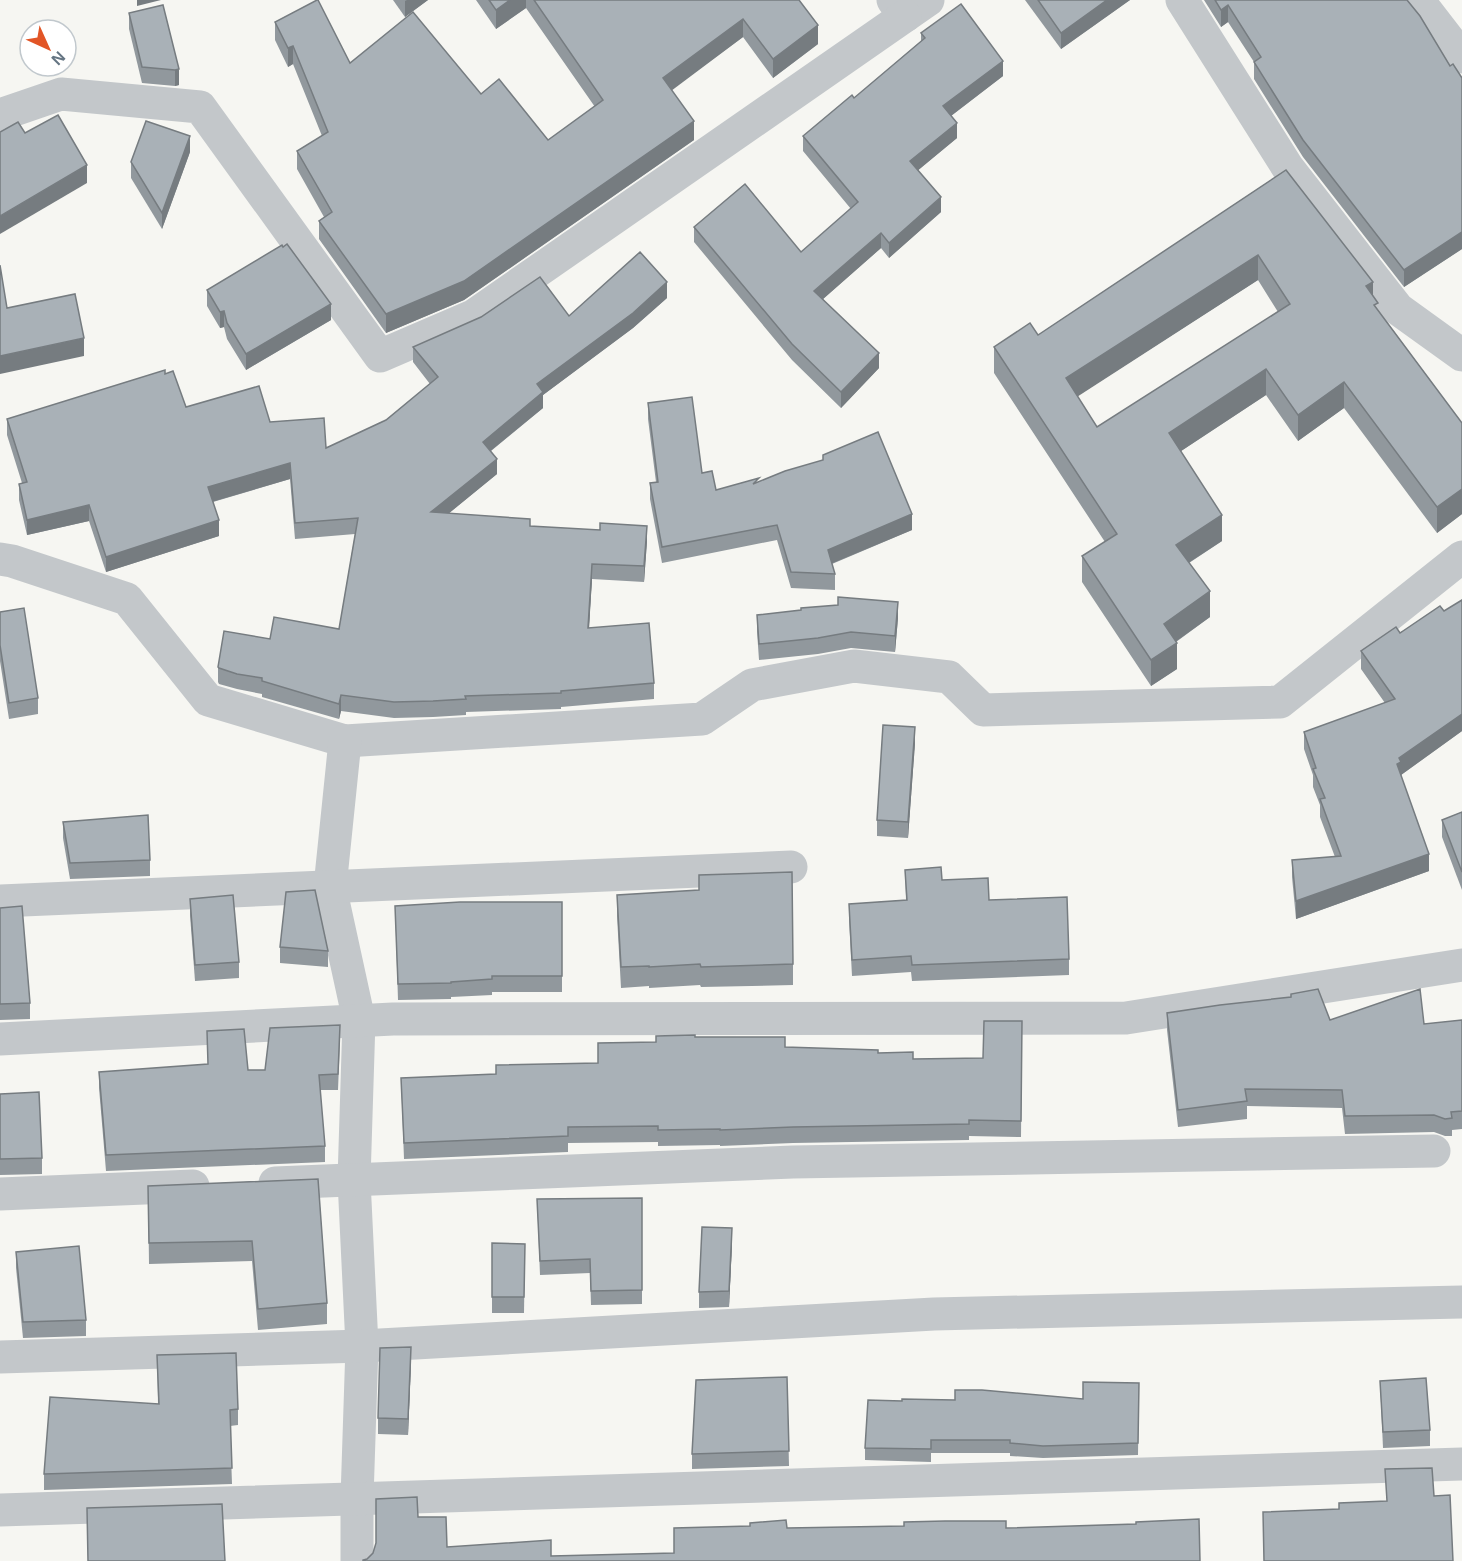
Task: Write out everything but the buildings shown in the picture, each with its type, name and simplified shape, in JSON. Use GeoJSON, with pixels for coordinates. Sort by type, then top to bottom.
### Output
{"type":"FeatureCollection","features":[{"type":"Feature","properties":{"kind":"street"},"geometry":{"type":"LineString","coordinates":[[1182,0],[1288,168],[1398,309],[1462,355]]}},
{"type":"Feature","properties":{"kind":"street"},"geometry":{"type":"LineString","coordinates":[[1418,0],[1462,57]]}},
{"type":"Feature","properties":{"kind":"street"},"geometry":{"type":"LineString","coordinates":[[0,115],[61,94],[200,107],[380,356],[473,316],[909,5]]}},
{"type":"Feature","properties":{"kind":"street"},"geometry":{"type":"LineString","coordinates":[[0,559],[127,599],[208,700],[345,741],[702,719],[752,685],[854,666],[949,677],[983,710],[1280,702],[1462,557]]}},
{"type":"Feature","properties":{"kind":"street"},"geometry":{"type":"LineString","coordinates":[[345,741],[330,887],[359,1020],[354,1180],[362,1346],[357,1561]]}},
{"type":"Feature","properties":{"kind":"street"},"geometry":{"type":"LineString","coordinates":[[0,901],[791,867]]}},
{"type":"Feature","properties":{"kind":"street"},"geometry":{"type":"LineString","coordinates":[[0,1039],[359,1020],[440,1018],[1126,1018],[1462,965]]}},
{"type":"Feature","properties":{"kind":"street"},"geometry":{"type":"LineString","coordinates":[[0,1194],[793,1162],[1434,1151]]}},
{"type":"Feature","properties":{"kind":"street"},"geometry":{"type":"LineString","coordinates":[[0,1357],[362,1346],[934,1314],[1462,1302]]}},
{"type":"Feature","properties":{"kind":"street"},"geometry":{"type":"LineString","coordinates":[[0,1510],[1462,1464]]}}]}
